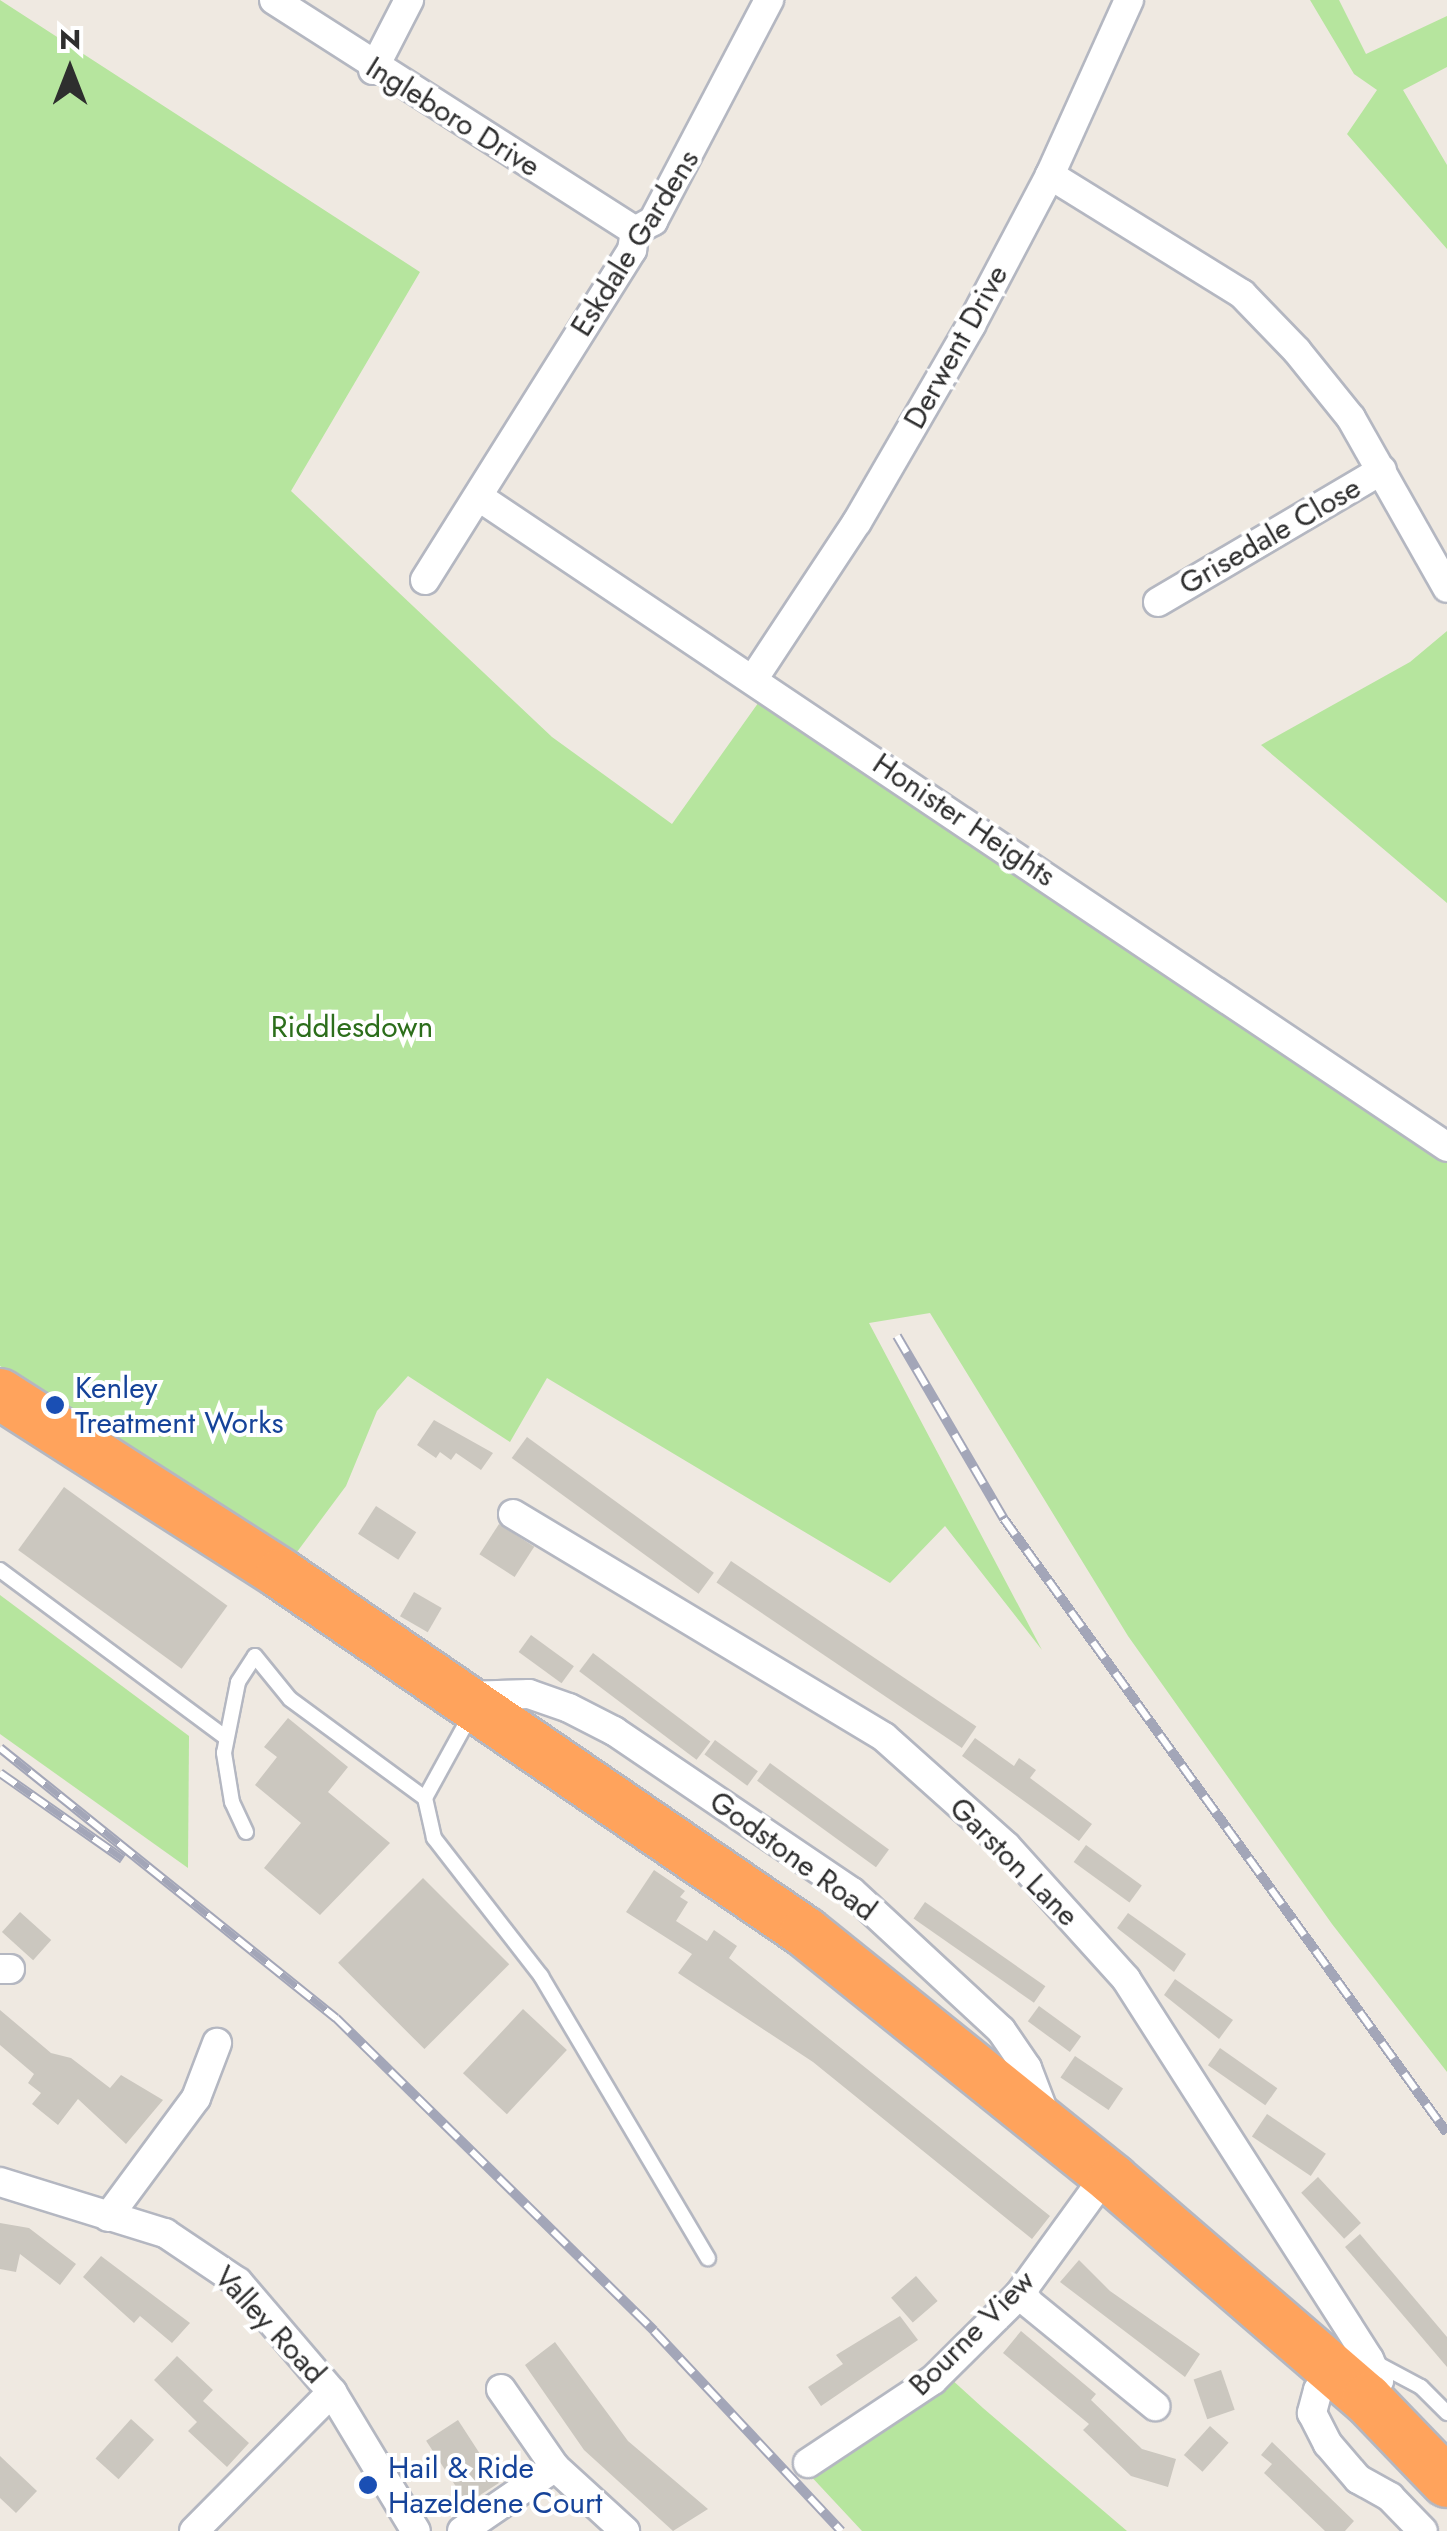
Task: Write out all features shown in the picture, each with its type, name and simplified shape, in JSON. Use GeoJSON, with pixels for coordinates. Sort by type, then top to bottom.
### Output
{"type":"FeatureCollection","features":[{"type":"Feature","properties":{"kind":"highway","name":"Godstone Road"},"geometry":{"type":"LineString","coordinates":[[0,1394],[468,1702],[805,1932],[1357,2376],[1447,2482]]}},
{"type":"Feature","properties":{"kind":"street","name":"Ingleboro Drive"},"geometry":{"type":"LineString","coordinates":[[274,0],[373,70],[634,231]]}},
{"type":"Feature","properties":{"kind":"street"},"geometry":{"type":"LineString","coordinates":[[373,70],[409,0]]}},
{"type":"Feature","properties":{"kind":"street","name":"Eskdale Gardens"},"geometry":{"type":"LineString","coordinates":[[424,580],[632,250],[634,231],[653,222],[769,0]]}},
{"type":"Feature","properties":{"kind":"street","name":"Derwent Drive"},"geometry":{"type":"LineString","coordinates":[[754,678],[856,522],[1050,175],[1129,0]]}},
{"type":"Feature","properties":{"kind":"street"},"geometry":{"type":"LineString","coordinates":[[1050,175],[1242,294],[1351,418],[1447,588]]}},
{"type":"Feature","properties":{"kind":"street","name":"Grisedale Close"},"geometry":{"type":"LineString","coordinates":[[1158,602],[1382,470]]}},
{"type":"Feature","properties":{"kind":"street","name":"Honister Heights"},"geometry":{"type":"LineString","coordinates":[[480,496],[1447,1147]]}},
{"type":"Feature","properties":{"kind":"street","name":"Garston Lane"},"geometry":{"type":"LineString","coordinates":[[513,1514],[884,1737],[1006,1846],[1126,1978],[1357,2376]]}},
{"type":"Feature","properties":{"kind":"street"},"geometry":{"type":"LineString","coordinates":[[108,2217],[196,2098],[217,2043]]}},
{"type":"Feature","properties":{"kind":"street","name":"Bourne View"},"geometry":{"type":"LineString","coordinates":[[808,2462],[933,2380],[1019,2296],[1100,2183],[1113,2180]]}},
{"type":"Feature","properties":{"kind":"street","name":"Valley Road"},"geometry":{"type":"LineString","coordinates":[[0,2182],[194,2248],[238,2282],[332,2392],[416,2531]]}},
{"type":"Feature","properties":{"kind":"street"},"geometry":{"type":"LineString","coordinates":[[1019,2296],[1156,2406]]}},
{"type":"Feature","properties":{"kind":"street"},"geometry":{"type":"LineString","coordinates":[[1357,2376],[1318,2390],[1312,2413],[1328,2444],[1358,2479],[1390,2497],[1423,2531]]}},
{"type":"Feature","properties":{"kind":"street"},"geometry":{"type":"LineString","coordinates":[[501,2389],[555,2468],[625,2531]]}},
{"type":"Feature","properties":{"kind":"street"},"geometry":{"type":"LineString","coordinates":[[194,2531],[332,2392]]}},
{"type":"Feature","properties":{"kind":"street"},"geometry":{"type":"LineString","coordinates":[[462,2531],[555,2468]]}},
{"type":"Feature","properties":{"kind":"lane"},"geometry":{"type":"LineString","coordinates":[[0,1570],[225,1737]]}},
{"type":"Feature","properties":{"kind":"lane"},"geometry":{"type":"LineString","coordinates":[[246,1832],[232,1802],[225,1737],[238,1682],[255,1656],[290,1699],[425,1798]]}},
{"type":"Feature","properties":{"kind":"lane"},"geometry":{"type":"LineString","coordinates":[[468,1702],[425,1798],[434,1838],[540,1976],[708,2258]]}},
{"type":"Feature","properties":{"kind":"lane","name":"Garston Lane"},"geometry":{"type":"LineString","coordinates":[[1357,2376],[1421,2387],[1447,2413]]}},
{"type":"Feature","properties":{"kind":"green space","name":"Riddlesdown"},"geometry":{"type":"Polygon","coordinates":[[[0,0],[420,272],[291,491],[552,737],[672,824],[761,699],[1447,1162],[1447,2072],[1332,1924],[1128,1636],[930,1313],[869,1323],[1042,1650],[945,1526],[890,1583],[547,1378],[510,1442],[408,1376],[377,1411],[346,1486],[294,1556],[0,1366],[0,0]]]}},
{"type":"Feature","properties":{"kind":"green space"},"geometry":{"type":"Polygon","coordinates":[[[1310,0],[1339,0],[1366,54],[1447,16],[1447,67],[1403,90],[1447,165],[1447,249],[1347,134],[1377,90],[1354,74],[1310,0]]]}},
{"type":"Feature","properties":{"kind":"green space"},"geometry":{"type":"Polygon","coordinates":[[[1447,631],[1447,903],[1261,745],[1410,662],[1447,631]]]}},
{"type":"Feature","properties":{"kind":"green space"},"geometry":{"type":"Polygon","coordinates":[[[0,1595],[189,1736],[188,1868],[0,1734],[0,1595]]]}},
{"type":"Feature","properties":{"kind":"green space"},"geometry":{"type":"Polygon","coordinates":[[[950,2378],[1127,2531],[862,2531],[807,2472],[950,2378]]]}},
{"type":"Feature","properties":{"kind":"building"},"geometry":{"type":"Polygon","coordinates":[[[434,1420],[493,1453],[481,1470],[456,1453],[451,1460],[440,1452],[436,1458],[417,1445],[434,1420]]]}},
{"type":"Feature","properties":{"kind":"building"},"geometry":{"type":"Polygon","coordinates":[[[527,1437],[714,1573],[699,1594],[512,1458],[527,1437]]]}},
{"type":"Feature","properties":{"kind":"building"},"geometry":{"type":"Polygon","coordinates":[[[64,1487],[227,1606],[182,1669],[18,1550],[64,1487]]]}},
{"type":"Feature","properties":{"kind":"building"},"geometry":{"type":"Polygon","coordinates":[[[376,1506],[416,1532],[398,1560],[358,1534],[376,1506]]]}},
{"type":"Feature","properties":{"kind":"building"},"geometry":{"type":"Polygon","coordinates":[[[499,1524],[534,1547],[515,1577],[479,1554],[499,1524]]]}},
{"type":"Feature","properties":{"kind":"building"},"geometry":{"type":"Polygon","coordinates":[[[731,1561],[976,1727],[962,1748],[716,1583],[731,1561]]]}},
{"type":"Feature","properties":{"kind":"building"},"geometry":{"type":"Polygon","coordinates":[[[414,1592],[442,1608],[428,1632],[400,1616],[414,1592]]]}},
{"type":"Feature","properties":{"kind":"building"},"geometry":{"type":"Polygon","coordinates":[[[531,1635],[574,1666],[562,1683],[519,1652],[531,1635]]]}},
{"type":"Feature","properties":{"kind":"building"},"geometry":{"type":"Polygon","coordinates":[[[593,1653],[710,1741],[697,1760],[579,1671],[593,1653]]]}},
{"type":"Feature","properties":{"kind":"building"},"geometry":{"type":"Polygon","coordinates":[[[288,1718],[348,1767],[328,1792],[390,1843],[320,1915],[264,1868],[301,1823],[255,1785],[277,1757],[264,1747],[288,1718]]]}},
{"type":"Feature","properties":{"kind":"building"},"geometry":{"type":"Polygon","coordinates":[[[975,1738],[1014,1766],[1019,1758],[1036,1770],[1030,1778],[1092,1824],[1079,1841],[962,1756],[975,1738]]]}},
{"type":"Feature","properties":{"kind":"building"},"geometry":{"type":"Polygon","coordinates":[[[715,1740],[758,1771],[747,1786],[704,1755],[715,1740]]]}},
{"type":"Feature","properties":{"kind":"building"},"geometry":{"type":"Polygon","coordinates":[[[770,1763],[889,1849],[876,1867],[757,1781],[770,1763]]]}},
{"type":"Feature","properties":{"kind":"building"},"geometry":{"type":"Polygon","coordinates":[[[1086,1845],[1142,1886],[1129,1903],[1074,1862],[1086,1845]]]}},
{"type":"Feature","properties":{"kind":"building"},"geometry":{"type":"Polygon","coordinates":[[[654,1870],[685,1891],[680,1897],[688,1902],[676,1921],[707,1941],[714,1930],[737,1946],[729,1958],[1050,2216],[1032,2239],[813,2062],[678,1973],[692,1954],[626,1912],[654,1870]]]}},
{"type":"Feature","properties":{"kind":"building"},"geometry":{"type":"Polygon","coordinates":[[[423,1878],[509,1964],[424,2049],[338,1963],[423,1878]]]}},
{"type":"Feature","properties":{"kind":"building"},"geometry":{"type":"Polygon","coordinates":[[[925,1902],[1045,1986],[1034,2003],[914,1918],[925,1902]]]}},
{"type":"Feature","properties":{"kind":"building"},"geometry":{"type":"Polygon","coordinates":[[[20,1912],[51,1940],[33,1960],[2,1932],[20,1912]]]}},
{"type":"Feature","properties":{"kind":"building"},"geometry":{"type":"Polygon","coordinates":[[[1128,1913],[1186,1954],[1174,1972],[1117,1928],[1128,1913]]]}},
{"type":"Feature","properties":{"kind":"building"},"geometry":{"type":"Polygon","coordinates":[[[1175,1979],[1233,2020],[1219,2039],[1164,1995],[1175,1979]]]}},
{"type":"Feature","properties":{"kind":"building"},"geometry":{"type":"Polygon","coordinates":[[[1039,2006],[1081,2037],[1070,2052],[1028,2021],[1039,2006]]]}},
{"type":"Feature","properties":{"kind":"building"},"geometry":{"type":"Polygon","coordinates":[[[523,2009],[567,2050],[507,2114],[463,2073],[523,2009]]]}},
{"type":"Feature","properties":{"kind":"building"},"geometry":{"type":"Polygon","coordinates":[[[0,2010],[51,2053],[71,2058],[110,2088],[121,2075],[163,2100],[126,2144],[78,2099],[58,2125],[32,2104],[41,2093],[28,2083],[34,2074],[0,2045],[0,2010]]]}},
{"type":"Feature","properties":{"kind":"building"},"geometry":{"type":"Polygon","coordinates":[[[1220,2048],[1277,2088],[1265,2105],[1208,2065],[1220,2048]]]}},
{"type":"Feature","properties":{"kind":"building"},"geometry":{"type":"Polygon","coordinates":[[[1075,2056],[1123,2088],[1109,2110],[1060,2078],[1075,2056]]]}},
{"type":"Feature","properties":{"kind":"building"},"geometry":{"type":"Polygon","coordinates":[[[1267,2114],[1326,2154],[1311,2176],[1252,2136],[1267,2114]]]}},
{"type":"Feature","properties":{"kind":"building"},"geometry":{"type":"Polygon","coordinates":[[[1318,2177],[1361,2223],[1344,2239],[1301,2193],[1318,2177]]]}},
{"type":"Feature","properties":{"kind":"building"},"geometry":{"type":"Polygon","coordinates":[[[0,2223],[29,2228],[76,2264],[60,2285],[20,2254],[16,2272],[0,2269],[0,2223]]]}},
{"type":"Feature","properties":{"kind":"building"},"geometry":{"type":"Polygon","coordinates":[[[1360,2234],[1447,2337],[1447,2367],[1345,2247],[1360,2234]]]}},
{"type":"Feature","properties":{"kind":"building"},"geometry":{"type":"Polygon","coordinates":[[[101,2256],[190,2323],[172,2343],[140,2316],[134,2323],[83,2277],[101,2256]]]}},
{"type":"Feature","properties":{"kind":"building"},"geometry":{"type":"Polygon","coordinates":[[[1079,2260],[1110,2291],[1200,2354],[1185,2377],[1060,2282],[1079,2260]]]}},
{"type":"Feature","properties":{"kind":"building"},"geometry":{"type":"Polygon","coordinates":[[[916,2276],[938,2301],[913,2323],[891,2298],[916,2276]]]}},
{"type":"Feature","properties":{"kind":"building"},"geometry":{"type":"Polygon","coordinates":[[[900,2316],[918,2340],[821,2406],[808,2387],[843,2364],[836,2355],[900,2316]]]}},
{"type":"Feature","properties":{"kind":"building"},"geometry":{"type":"Polygon","coordinates":[[[1021,2331],[1096,2394],[1091,2400],[1142,2449],[1176,2459],[1168,2487],[1131,2476],[1083,2430],[1089,2424],[1003,2353],[1021,2331]]]}},
{"type":"Feature","properties":{"kind":"building"},"geometry":{"type":"Polygon","coordinates":[[[555,2342],[628,2441],[708,2509],[673,2531],[584,2450],[525,2365],[555,2342]]]}},
{"type":"Feature","properties":{"kind":"building"},"geometry":{"type":"Polygon","coordinates":[[[177,2356],[213,2390],[203,2401],[249,2443],[227,2467],[188,2431],[197,2422],[154,2380],[177,2356]]]}},
{"type":"Feature","properties":{"kind":"building"},"geometry":{"type":"Polygon","coordinates":[[[1221,2370],[1235,2410],[1207,2419],[1194,2379],[1221,2370]]]}},
{"type":"Feature","properties":{"kind":"building"},"geometry":{"type":"Polygon","coordinates":[[[131,2419],[154,2440],[119,2479],[96,2458],[131,2419]]]}},
{"type":"Feature","properties":{"kind":"building"},"geometry":{"type":"Polygon","coordinates":[[[458,2420],[499,2483],[467,2504],[426,2441],[458,2420]]]}},
{"type":"Feature","properties":{"kind":"building"},"geometry":{"type":"Polygon","coordinates":[[[1210,2426],[1229,2443],[1202,2472],[1184,2455],[1210,2426]]]}},
{"type":"Feature","properties":{"kind":"building"},"geometry":{"type":"Polygon","coordinates":[[[1272,2442],[1354,2521],[1345,2531],[1325,2531],[1264,2473],[1272,2464],[1261,2455],[1272,2442]]]}},
{"type":"Feature","properties":{"kind":"building"},"geometry":{"type":"Polygon","coordinates":[[[0,2456],[37,2491],[16,2513],[0,2498],[0,2456]]]}},
{"type":"Feature","properties":{"kind":"railway"},"geometry":{"type":"LineString","coordinates":[[897,1336],[1004,1519],[1447,2133]]}},
{"type":"Feature","properties":{"kind":"railway"},"geometry":{"type":"LineString","coordinates":[[0,1748],[336,2018],[654,2331],[841,2531]]}},
{"type":"Feature","properties":{"kind":"railway"},"geometry":{"type":"LineString","coordinates":[[0,1773],[123,1859]]}},
{"type":"Feature","properties":{"kind":"place","name":"Kenley Treatment Works"},"geometry":{"type":"Point","coordinates":[55,1405]}},
{"type":"Feature","properties":{"kind":"place","name":"Hail & Ride Hazeldene Court"},"geometry":{"type":"Point","coordinates":[368,2485]}}]}
